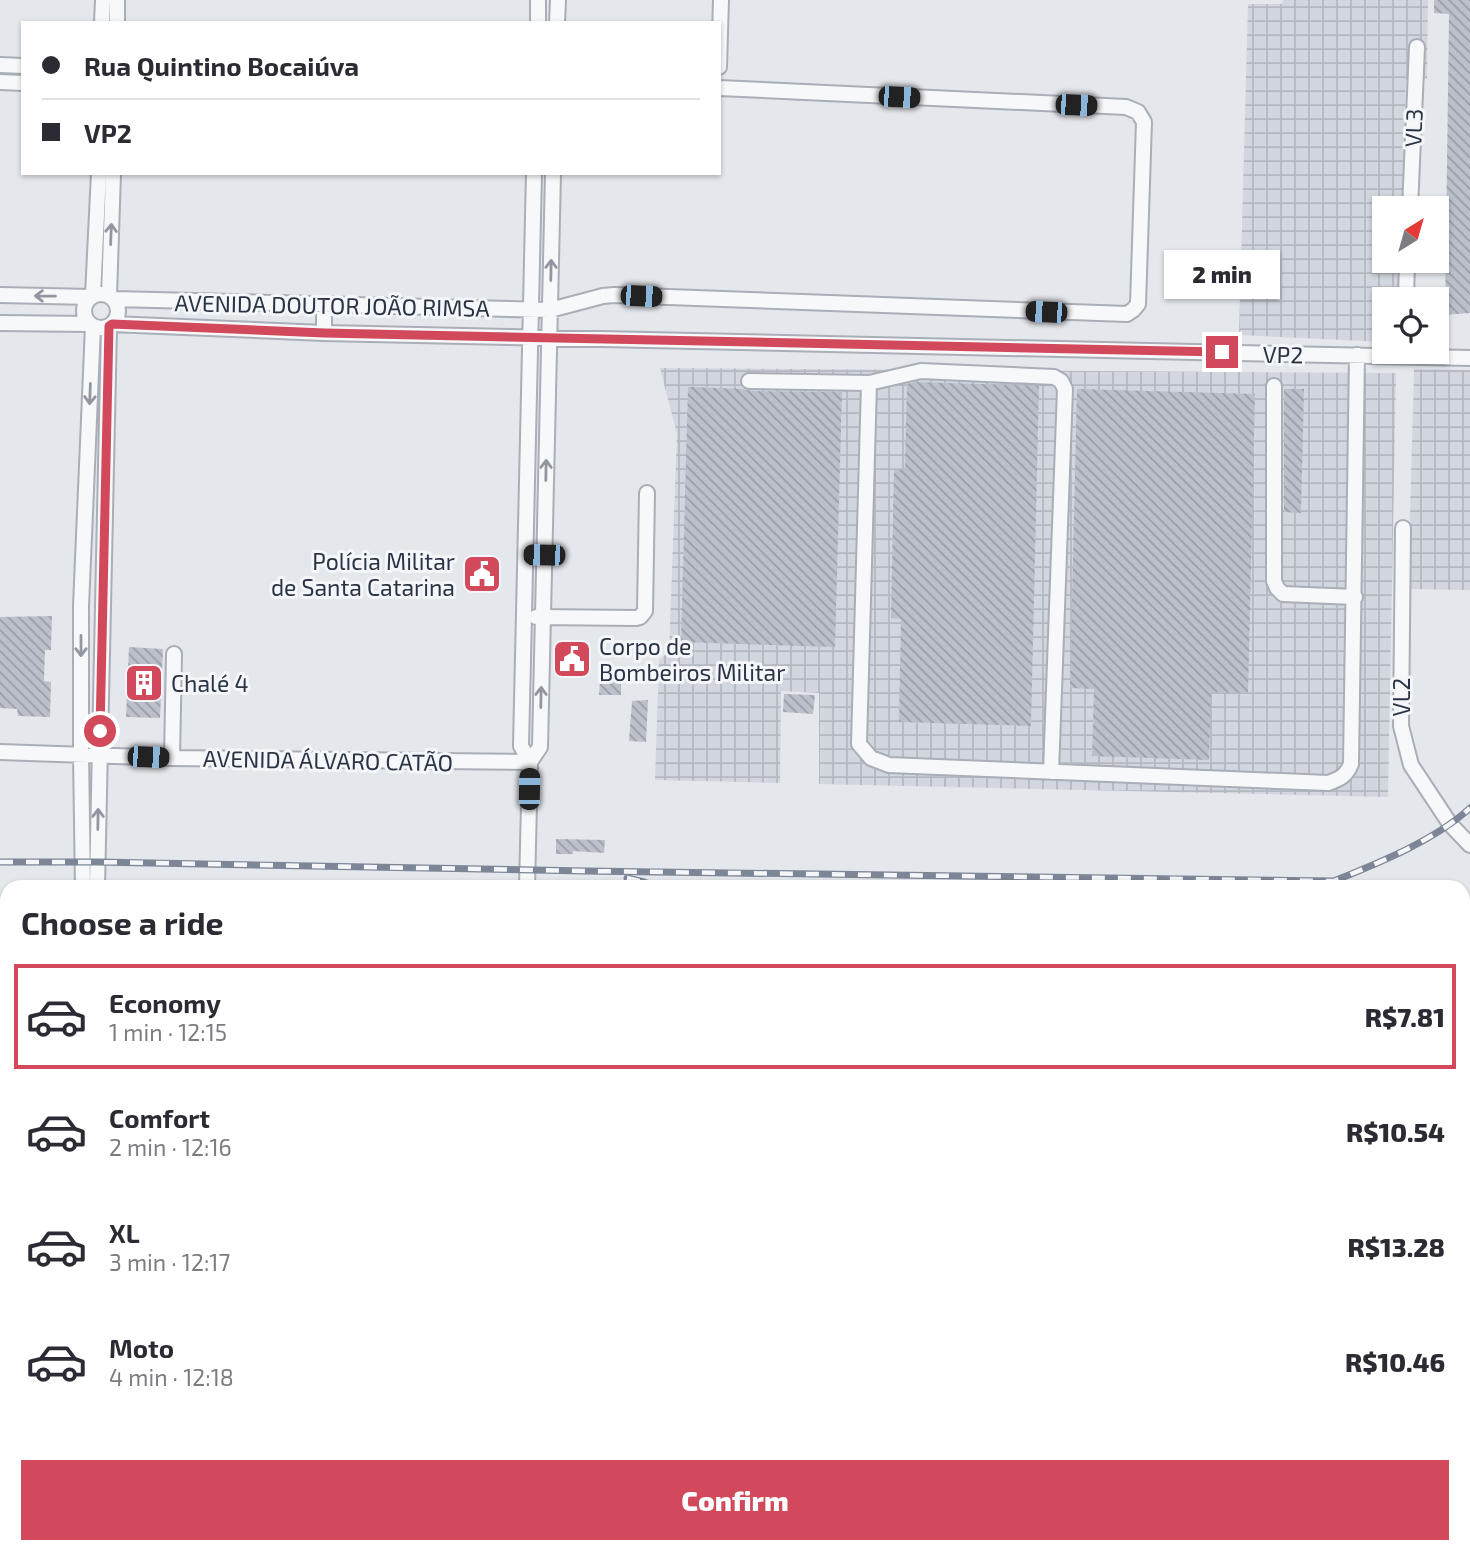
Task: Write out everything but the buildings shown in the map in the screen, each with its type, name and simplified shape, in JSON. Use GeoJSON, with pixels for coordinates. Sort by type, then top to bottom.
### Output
{"type":"FeatureCollection","features":[{"type":"Feature","properties":{"kind":"street"},"geometry":{"type":"LineString","coordinates":[[102,21],[103,0]]}},
{"type":"Feature","properties":{"kind":"street"},"geometry":{"type":"LineString","coordinates":[[117,0],[117,21]]}},
{"type":"Feature","properties":{"kind":"street"},"geometry":{"type":"LineString","coordinates":[[538,0],[538,21]]}},
{"type":"Feature","properties":{"kind":"street"},"geometry":{"type":"LineString","coordinates":[[557,21],[558,0]]}},
{"type":"Feature","properties":{"kind":"street"},"geometry":{"type":"LineString","coordinates":[[720,21],[721,0]]}},
{"type":"Feature","properties":{"kind":"street","name":"VL3"},"geometry":{"type":"LineString","coordinates":[[1411,196],[1417,47]]}},
{"type":"Feature","properties":{"kind":"street"},"geometry":{"type":"LineString","coordinates":[[0,65],[21,66]]}},
{"type":"Feature","properties":{"kind":"street"},"geometry":{"type":"LineString","coordinates":[[0,82],[21,83]]}},
{"type":"Feature","properties":{"kind":"street","name":"AVENIDA DOUTOR JOÃO RIMSA"},"geometry":{"type":"LineString","coordinates":[[112,297],[531,310],[550,310],[614,295],[1127,314],[1138,304],[1144,122],[1138,113],[1126,107],[721,88]]}},
{"type":"Feature","properties":{"kind":"street"},"geometry":{"type":"LineString","coordinates":[[0,323],[91,325],[104,328],[116,320],[119,309],[112,297],[106,190],[100,175]]}},
{"type":"Feature","properties":{"kind":"street"},"geometry":{"type":"LineString","coordinates":[[92,296],[106,190],[112,175]]}},
{"type":"Feature","properties":{"kind":"street"},"geometry":{"type":"LineString","coordinates":[[527,880],[530,762],[522,746],[534,175]]}},
{"type":"Feature","properties":{"kind":"street"},"geometry":{"type":"LineString","coordinates":[[530,762],[540,747],[553,175]]}},
{"type":"Feature","properties":{"kind":"street"},"geometry":{"type":"LineString","coordinates":[[83,880],[81,607],[88,474],[91,325],[84,314],[84,308],[85,303],[98,293],[112,297]]}},
{"type":"Feature","properties":{"kind":"street"},"geometry":{"type":"LineString","coordinates":[[0,295],[92,296]]}},
{"type":"Feature","properties":{"kind":"street"},"geometry":{"type":"LineString","coordinates":[[324,304],[324,333]]}},
{"type":"Feature","properties":{"kind":"street"},"geometry":{"type":"LineString","coordinates":[[97,880],[111,325]]}},
{"type":"Feature","properties":{"kind":"street","name":"AVENIDA DOUTOR JOÃO RIMSA"},"geometry":{"type":"LineString","coordinates":[[111,325],[550,338]]}},
{"type":"Feature","properties":{"kind":"street","name":"VP2"},"geometry":{"type":"LineString","coordinates":[[550,338],[1372,355]]}},
{"type":"Feature","properties":{"kind":"street"},"geometry":{"type":"LineString","coordinates":[[869,383],[859,744],[871,758],[888,765],[1328,782],[1340,779],[1351,764],[1357,355]]}},
{"type":"Feature","properties":{"kind":"street","name":"VP2"},"geometry":{"type":"LineString","coordinates":[[1449,357],[1470,358]]}},
{"type":"Feature","properties":{"kind":"street"},"geometry":{"type":"LineString","coordinates":[[749,381],[869,383],[921,371],[1054,377],[1061,381],[1065,389],[1052,772]]}},
{"type":"Feature","properties":{"kind":"street"},"geometry":{"type":"LineString","coordinates":[[1274,386],[1274,582],[1283,594],[1355,597]]}},
{"type":"Feature","properties":{"kind":"street"},"geometry":{"type":"LineString","coordinates":[[89,440],[107,440]]}},
{"type":"Feature","properties":{"kind":"street"},"geometry":{"type":"LineString","coordinates":[[88,474],[106,474]]}},
{"type":"Feature","properties":{"kind":"street"},"geometry":{"type":"LineString","coordinates":[[524,618],[636,618],[643,615],[648,493]]}},
{"type":"Feature","properties":{"kind":"street","name":"VL2"},"geometry":{"type":"LineString","coordinates":[[1403,528],[1401,726],[1411,765],[1450,824],[1470,845]]}},
{"type":"Feature","properties":{"kind":"street"},"geometry":{"type":"LineString","coordinates":[[526,554],[544,555]]}},
{"type":"Feature","properties":{"kind":"street"},"geometry":{"type":"LineString","coordinates":[[81,607],[102,607]]}},
{"type":"Feature","properties":{"kind":"street"},"geometry":{"type":"LineString","coordinates":[[172,758],[174,653]]}},
{"type":"Feature","properties":{"kind":"street","name":"AVENIDA ÁLVARO CATÃO"},"geometry":{"type":"LineString","coordinates":[[0,752],[172,758],[530,762]]}},
{"type":"Feature","properties":{"kind":"shaded area"},"geometry":{"type":"Polygon","coordinates":[[[1283,0],[1428,0],[1427,79],[1406,80],[1402,196],[1372,196],[1372,273],[1400,273],[1399,287],[1372,287],[1372,341],[1239,335],[1248,4],[1282,4],[1283,0]]]}},
{"type":"Feature","properties":{"kind":"shaded area"},"geometry":{"type":"Polygon","coordinates":[[[660,368],[1396,373],[1388,797],[819,784],[819,693],[781,691],[780,783],[655,780],[659,660],[669,652],[677,434],[660,368]]]}},
{"type":"Feature","properties":{"kind":"shaded area"},"geometry":{"type":"Polygon","coordinates":[[[1414,369],[1470,370],[1470,590],[1408,589],[1414,369]]]}},
{"type":"Feature","properties":{"kind":"railway"},"geometry":{"type":"LineString","coordinates":[[1336,880],[1423,841],[1470,808]]}},
{"type":"Feature","properties":{"kind":"railway"},"geometry":{"type":"LineString","coordinates":[[0,862],[1259,880]]}},
{"type":"Feature","properties":{"kind":"railway"},"geometry":{"type":"LineString","coordinates":[[627,878],[636,880]]}},
{"type":"Feature","properties":{"kind":"place","name":"Polícia Militar de Santa Catarina"},"geometry":{"type":"Point","coordinates":[482,574]}},
{"type":"Feature","properties":{"kind":"place","name":"Corpo de Bombeiros Militar"},"geometry":{"type":"Point","coordinates":[572,659]}},
{"type":"Feature","properties":{"kind":"place","name":"Chalé 4"},"geometry":{"type":"Point","coordinates":[144,683]}},
{"type":"Feature","properties":{"kind":"route"},"geometry":{"type":"LineString","coordinates":[[100,731],[109,326],[112,324],[324,333],[1222,352]]}}]}
